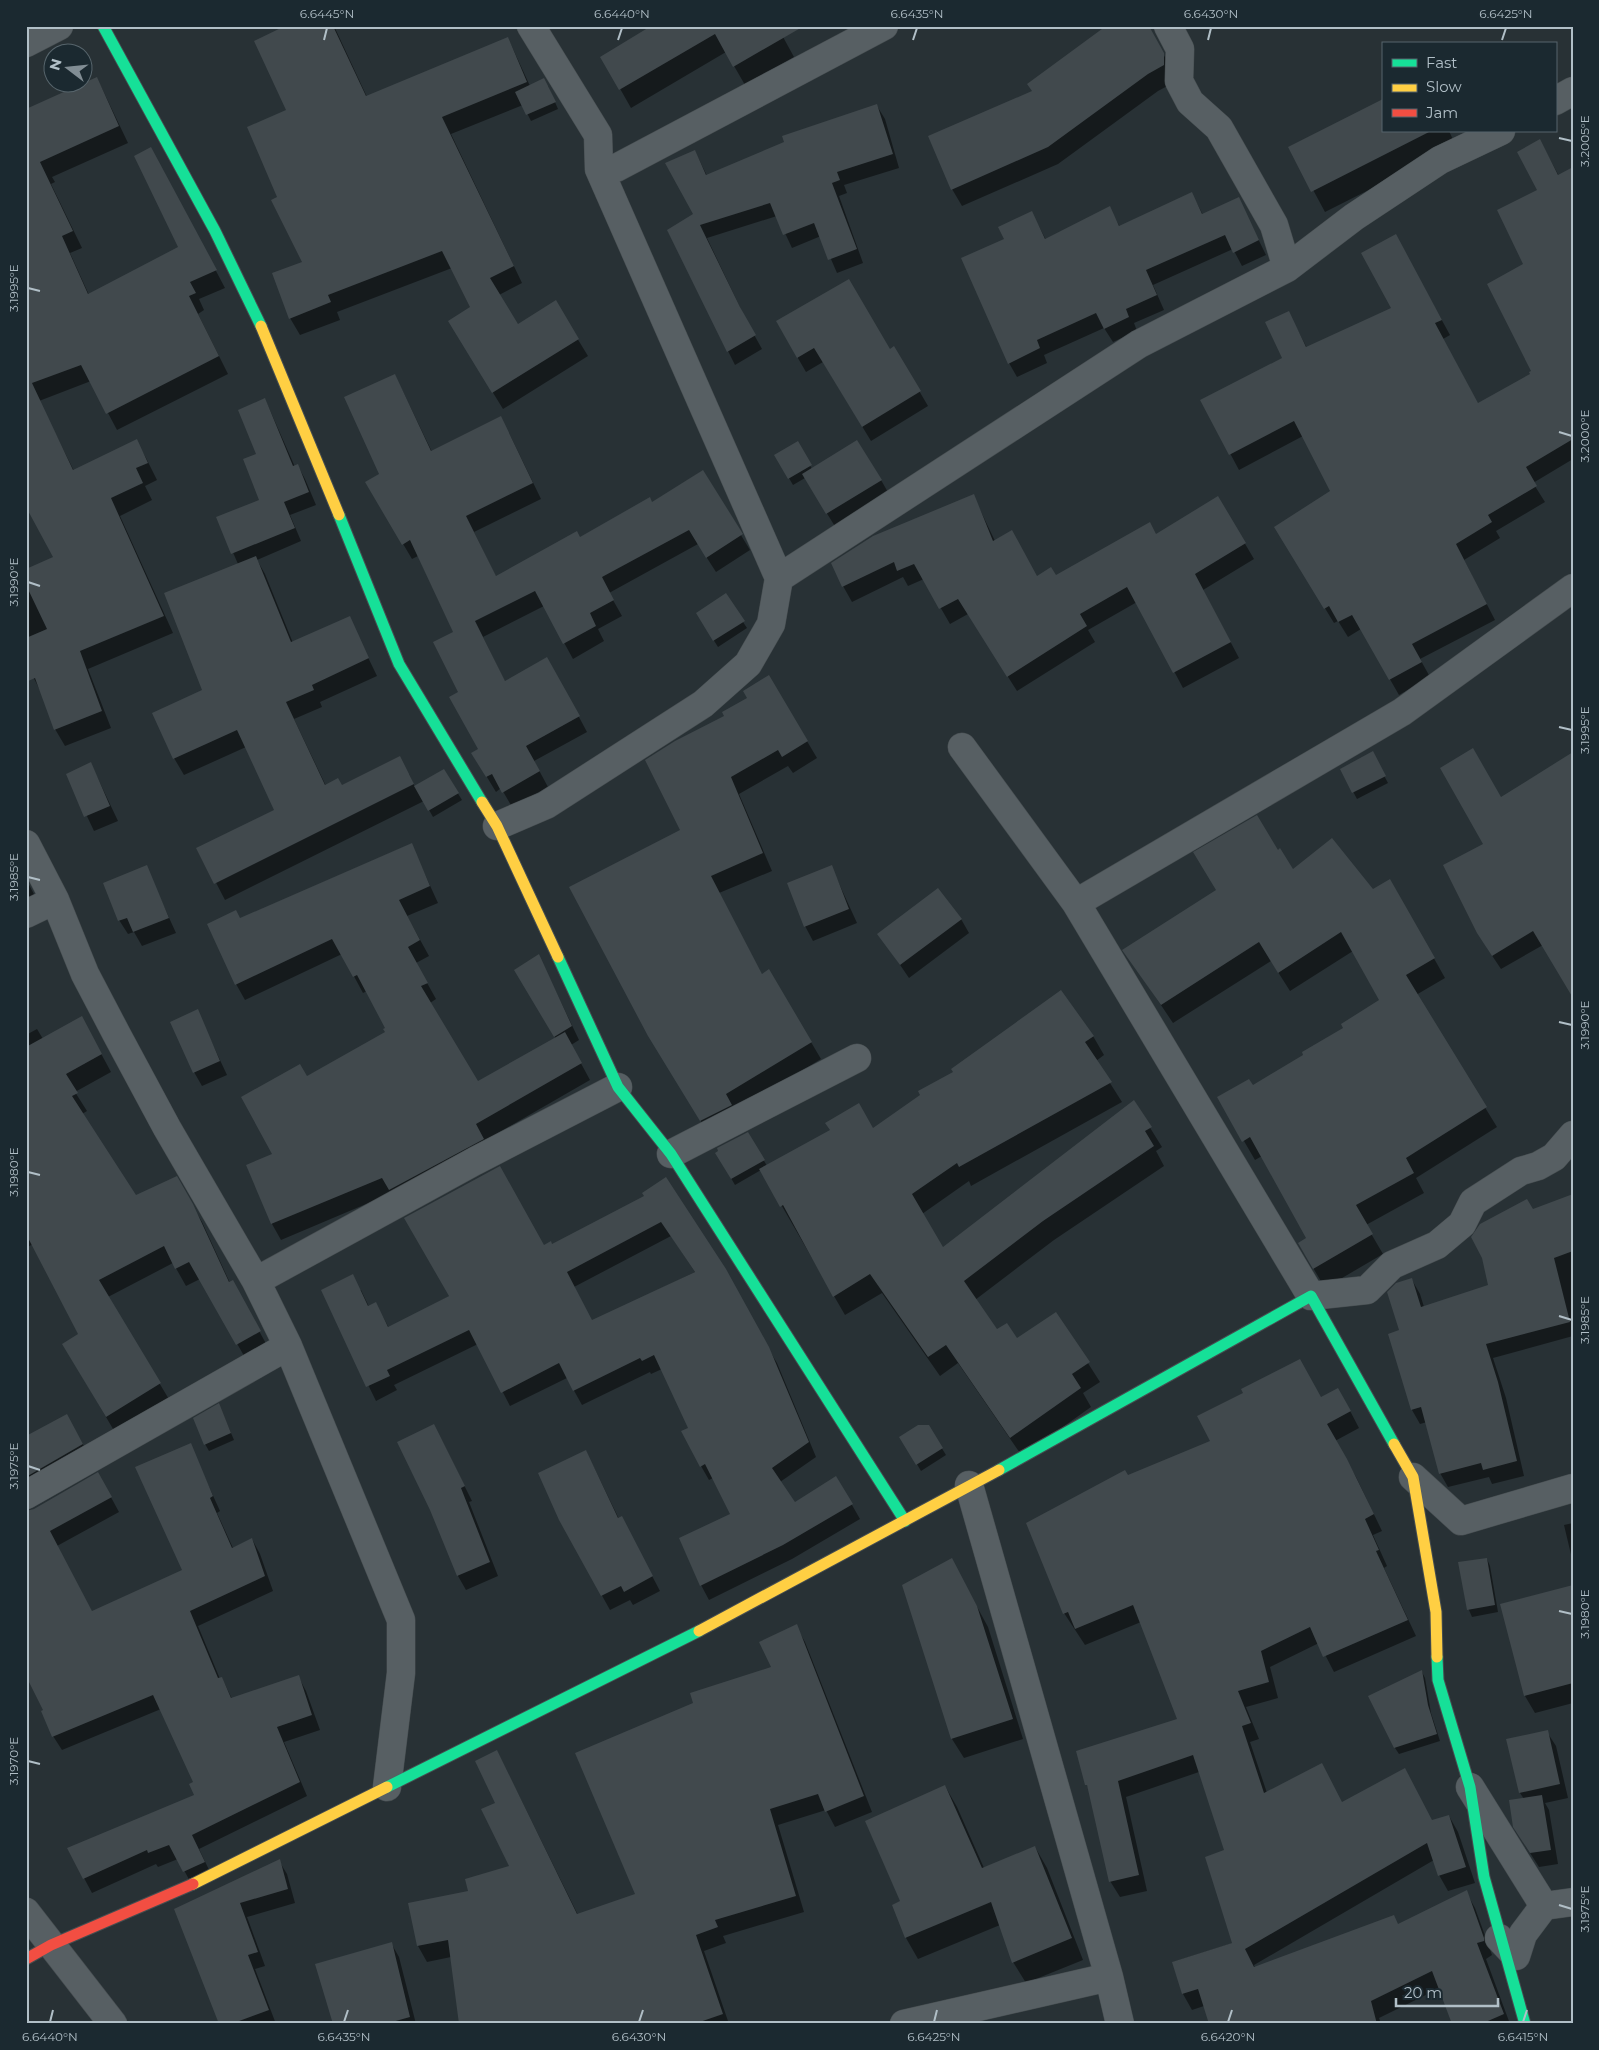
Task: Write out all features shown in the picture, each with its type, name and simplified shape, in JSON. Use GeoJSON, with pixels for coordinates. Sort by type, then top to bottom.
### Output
{"type":"FeatureCollection","features":[{"type":"Feature","properties":{"kind":"street"},"geometry":{"type":"LineString","coordinates":[[26,43],[59,26]]}},
{"type":"Feature","properties":{"kind":"street"},"geometry":{"type":"LineString","coordinates":[[103,26],[215,231],[268,340],[400,664],[496,826],[618,1088],[671,1154],[906,1521]]}},
{"type":"Feature","properties":{"kind":"street"},"geometry":{"type":"LineString","coordinates":[[496,826],[546,805],[703,704],[748,664],[771,624],[779,578],[599,169],[598,135],[531,26]]}},
{"type":"Feature","properties":{"kind":"street"},"geometry":{"type":"LineString","coordinates":[[599,169],[616,168],[884,26]]}},
{"type":"Feature","properties":{"kind":"street"},"geometry":{"type":"LineString","coordinates":[[1168,26],[1180,50],[1179,80],[1182,88],[1190,102],[1219,128],[1274,225],[1287,268]]}},
{"type":"Feature","properties":{"kind":"street"},"geometry":{"type":"LineString","coordinates":[[1556,100],[1573,90]]}},
{"type":"Feature","properties":{"kind":"street"},"geometry":{"type":"LineString","coordinates":[[779,578],[1139,344],[1287,268],[1354,217],[1440,160],[1499,132]]}},
{"type":"Feature","properties":{"kind":"street"},"geometry":{"type":"LineString","coordinates":[[1076,904],[1402,712],[1573,588]]}},
{"type":"Feature","properties":{"kind":"street"},"geometry":{"type":"LineString","coordinates":[[962,747],[1076,904],[1311,1296],[1413,1477],[1461,1521],[1573,1488]]}},
{"type":"Feature","properties":{"kind":"street"},"geometry":{"type":"LineString","coordinates":[[26,844],[55,900],[85,974],[167,1128],[256,1281],[288,1346],[401,1620],[401,1673],[387,1787]]}},
{"type":"Feature","properties":{"kind":"street"},"geometry":{"type":"LineString","coordinates":[[26,914],[55,900]]}},
{"type":"Feature","properties":{"kind":"street"},"geometry":{"type":"LineString","coordinates":[[671,1154],[857,1058]]}},
{"type":"Feature","properties":{"kind":"street"},"geometry":{"type":"LineString","coordinates":[[256,1281],[475,1162],[618,1088]]}},
{"type":"Feature","properties":{"kind":"street"},"geometry":{"type":"LineString","coordinates":[[26,1958],[51,1945],[202,1880],[721,1620],[906,1521],[1311,1296],[1367,1290],[1392,1264],[1437,1245],[1462,1224],[1473,1202],[1521,1171],[1538,1166],[1554,1157],[1573,1135]]}},
{"type":"Feature","properties":{"kind":"street"},"geometry":{"type":"LineString","coordinates":[[26,1495],[288,1346]]}},
{"type":"Feature","properties":{"kind":"street"},"geometry":{"type":"LineString","coordinates":[[1413,1477],[1436,1612],[1438,1680],[1470,1787],[1477,1842],[1500,1938],[1525,2024]]}},
{"type":"Feature","properties":{"kind":"street"},"geometry":{"type":"LineString","coordinates":[[969,1485],[1109,1977],[1120,2024]]}},
{"type":"Feature","properties":{"kind":"street"},"geometry":{"type":"LineString","coordinates":[[1470,1787],[1544,1906]]}},
{"type":"Feature","properties":{"kind":"street"},"geometry":{"type":"LineString","coordinates":[[1500,1938],[1516,1956],[1523,1934],[1544,1906],[1573,1902]]}},
{"type":"Feature","properties":{"kind":"street"},"geometry":{"type":"LineString","coordinates":[[26,1912],[114,2024]]}},
{"type":"Feature","properties":{"kind":"street"},"geometry":{"type":"LineString","coordinates":[[904,2024],[1109,1977]]}},
{"type":"Feature","properties":{"kind":"building"},"geometry":{"type":"Polygon","coordinates":[[[285,26],[333,26],[366,96],[508,37],[527,82],[442,117],[514,266],[490,278],[518,324],[556,300],[579,339],[492,393],[448,321],[470,307],[442,251],[328,295],[331,302],[289,319],[272,273],[302,262],[271,200],[277,197],[247,127],[286,110],[254,41],[285,26]]]}},
{"type":"Feature","properties":{"kind":"building"},"geometry":{"type":"Polygon","coordinates":[[[651,26],[804,26],[733,67],[715,34],[619,90],[600,57],[651,26]]]}},
{"type":"Feature","properties":{"kind":"building"},"geometry":{"type":"Polygon","coordinates":[[[1106,26],[1149,26],[1164,53],[1164,65],[1148,74],[1048,147],[951,190],[928,136],[1032,91],[1027,84],[1106,26]]]}},
{"type":"Feature","properties":{"kind":"building"},"geometry":{"type":"Polygon","coordinates":[[[97,77],[119,126],[40,162],[73,231],[62,236],[88,294],[178,247],[134,156],[151,147],[217,270],[190,282],[196,293],[189,296],[219,356],[106,414],[81,365],[32,383],[73,470],[137,439],[148,463],[136,468],[143,483],[111,498],[164,616],[80,651],[102,711],[54,730],[35,678],[26,682],[26,638],[47,629],[26,585],[26,569],[53,557],[26,507],[26,109],[64,92],[92,92],[92,79],[97,77]]]}},
{"type":"Feature","properties":{"kind":"building"},"geometry":{"type":"Polygon","coordinates":[[[544,78],[556,102],[526,115],[515,92],[544,78]]]}},
{"type":"Feature","properties":{"kind":"building"},"geometry":{"type":"Polygon","coordinates":[[[1382,100],[1382,132],[1429,132],[1311,192],[1288,147],[1382,100]]]}},
{"type":"Feature","properties":{"kind":"building"},"geometry":{"type":"Polygon","coordinates":[[[877,104],[893,154],[837,172],[840,180],[832,183],[857,249],[828,260],[814,223],[783,235],[770,203],[700,225],[740,307],[756,335],[727,352],[667,230],[693,214],[665,163],[695,150],[706,175],[784,142],[782,136],[877,104]]]}},
{"type":"Feature","properties":{"kind":"building"},"geometry":{"type":"Polygon","coordinates":[[[1540,139],[1558,175],[1573,167],[1573,439],[1526,467],[1537,486],[1488,515],[1492,522],[1456,544],[1487,604],[1412,644],[1422,662],[1389,680],[1352,615],[1338,622],[1329,606],[1324,609],[1274,527],[1330,491],[1294,421],[1229,455],[1200,400],[1282,358],[1265,322],[1289,311],[1306,347],[1391,308],[1361,253],[1396,234],[1442,320],[1435,323],[1478,403],[1530,374],[1529,372],[1531,371],[1487,284],[1523,264],[1497,210],[1537,190],[1517,152],[1540,139]]]}},
{"type":"Feature","properties":{"kind":"building"},"geometry":{"type":"Polygon","coordinates":[[[1192,192],[1202,214],[1239,197],[1259,240],[1233,253],[1225,235],[1146,270],[1157,295],[1126,309],[1129,317],[1104,329],[1096,313],[1037,340],[1040,348],[1008,364],[961,258],[1004,239],[998,227],[1032,211],[1045,239],[1110,206],[1119,226],[1192,192]]]}},
{"type":"Feature","properties":{"kind":"building"},"geometry":{"type":"Polygon","coordinates":[[[849,279],[890,349],[894,346],[921,391],[862,427],[814,348],[797,358],[776,321],[849,279]]]}},
{"type":"Feature","properties":{"kind":"building"},"geometry":{"type":"Polygon","coordinates":[[[395,374],[431,451],[501,416],[533,483],[466,516],[496,576],[577,531],[580,537],[650,497],[652,502],[703,470],[743,534],[706,558],[689,530],[602,577],[614,600],[590,613],[596,626],[563,644],[535,591],[475,621],[505,681],[547,657],[580,716],[526,746],[540,771],[502,793],[492,774],[486,777],[471,753],[478,749],[449,697],[458,692],[433,642],[453,632],[410,540],[402,545],[365,482],[379,474],[344,397],[395,374]]]}},
{"type":"Feature","properties":{"kind":"building"},"geometry":{"type":"Polygon","coordinates":[[[265,398],[293,466],[298,464],[309,492],[284,502],[295,528],[231,554],[216,517],[259,500],[243,459],[256,454],[238,410],[265,398]]]}},
{"type":"Feature","properties":{"kind":"building"},"geometry":{"type":"Polygon","coordinates":[[[857,440],[882,480],[826,514],[802,474],[857,440]]]}},
{"type":"Feature","properties":{"kind":"building"},"geometry":{"type":"Polygon","coordinates":[[[798,441],[812,465],[788,479],[774,455],[798,441]]]}},
{"type":"Feature","properties":{"kind":"building"},"geometry":{"type":"Polygon","coordinates":[[[974,494],[993,541],[1012,530],[1037,576],[1051,567],[1056,575],[1150,522],[1156,534],[1218,496],[1246,543],[1195,574],[1231,642],[1173,673],[1127,587],[1080,614],[1087,626],[1007,677],[958,599],[939,609],[914,564],[897,571],[894,562],[842,587],[831,563],[873,536],[974,494]]]}},
{"type":"Feature","properties":{"kind":"building"},"geometry":{"type":"Polygon","coordinates":[[[256,556],[291,642],[350,616],[369,658],[312,685],[314,690],[286,702],[325,785],[338,778],[342,785],[400,756],[414,784],[214,884],[196,848],[274,810],[237,730],[173,759],[152,713],[202,690],[164,593],[256,556]]]}},
{"type":"Feature","properties":{"kind":"building"},"geometry":{"type":"Polygon","coordinates":[[[726,593],[745,621],[713,641],[696,613],[726,593]]]}},
{"type":"Feature","properties":{"kind":"building"},"geometry":{"type":"Polygon","coordinates":[[[769,675],[808,741],[782,757],[778,750],[731,777],[763,853],[711,876],[762,974],[769,969],[812,1042],[726,1094],[732,1105],[700,1121],[648,1036],[569,887],[680,830],[645,760],[675,741],[724,716],[722,712],[747,698],[743,691],[769,675]]]}},
{"type":"Feature","properties":{"kind":"building"},"geometry":{"type":"Polygon","coordinates":[[[1473,748],[1501,797],[1573,752],[1573,998],[1533,931],[1492,956],[1477,933],[1443,865],[1483,844],[1440,768],[1473,748]]]}},
{"type":"Feature","properties":{"kind":"building"},"geometry":{"type":"Polygon","coordinates":[[[1373,751],[1386,776],[1352,793],[1340,769],[1373,751]]]}},
{"type":"Feature","properties":{"kind":"building"},"geometry":{"type":"Polygon","coordinates":[[[91,762],[110,806],[84,817],[66,774],[91,762]]]}},
{"type":"Feature","properties":{"kind":"building"},"geometry":{"type":"Polygon","coordinates":[[[444,769],[459,793],[428,811],[414,786],[444,769]]]}},
{"type":"Feature","properties":{"kind":"building"},"geometry":{"type":"Polygon","coordinates":[[[1257,815],[1278,850],[1280,848],[1293,869],[1332,838],[1373,889],[1390,879],[1435,958],[1406,975],[1487,1107],[1406,1158],[1414,1173],[1356,1205],[1373,1234],[1313,1269],[1298,1243],[1306,1238],[1250,1137],[1242,1142],[1217,1097],[1249,1079],[1253,1085],[1303,1055],[1302,1052],[1343,1028],[1341,1024],[1379,1000],[1341,932],[1278,973],[1259,942],[1161,1005],[1122,950],[1216,890],[1193,852],[1257,815]]]}},
{"type":"Feature","properties":{"kind":"building"},"geometry":{"type":"Polygon","coordinates":[[[412,843],[430,886],[399,900],[420,940],[408,947],[428,983],[421,986],[478,1081],[565,1032],[582,1063],[476,1124],[484,1139],[389,1190],[382,1178],[271,1224],[246,1165],[272,1154],[241,1097],[300,1064],[307,1076],[385,1032],[383,1029],[385,1028],[357,975],[353,977],[332,939],[235,985],[207,924],[236,910],[240,918],[412,843]]]}},
{"type":"Feature","properties":{"kind":"building"},"geometry":{"type":"Polygon","coordinates":[[[147,865],[169,918],[133,932],[127,918],[118,921],[103,883],[147,865]]]}},
{"type":"Feature","properties":{"kind":"building"},"geometry":{"type":"Polygon","coordinates":[[[832,865],[849,909],[804,927],[787,883],[832,865]]]}},
{"type":"Feature","properties":{"kind":"building"},"geometry":{"type":"Polygon","coordinates":[[[938,888],[962,919],[900,965],[877,934],[938,888]]]}},
{"type":"Feature","properties":{"kind":"building"},"geometry":{"type":"Polygon","coordinates":[[[539,954],[572,1026],[554,1037],[514,970],[539,954]]]}},
{"type":"Feature","properties":{"kind":"building"},"geometry":{"type":"Polygon","coordinates":[[[1061,990],[1094,1036],[1085,1042],[1112,1082],[959,1167],[957,1163],[912,1194],[943,1247],[1134,1100],[1152,1127],[1145,1131],[1154,1146],[1043,1221],[964,1281],[997,1329],[1007,1323],[1017,1338],[1056,1312],[1090,1362],[1072,1374],[1081,1388],[1010,1438],[946,1345],[928,1357],[870,1274],[833,1297],[783,1205],[780,1207],[759,1169],[830,1130],[825,1123],[859,1103],[873,1128],[920,1095],[918,1091],[953,1072],[951,1069],[1061,990]]]}},
{"type":"Feature","properties":{"kind":"building"},"geometry":{"type":"Polygon","coordinates":[[[198,1009],[220,1061],[193,1073],[170,1022],[198,1009]]]}},
{"type":"Feature","properties":{"kind":"building"},"geometry":{"type":"Polygon","coordinates":[[[82,1016],[102,1054],[66,1074],[78,1093],[72,1096],[136,1195],[177,1176],[193,1204],[229,1282],[233,1280],[261,1331],[236,1345],[189,1262],[175,1269],[164,1246],[99,1280],[161,1383],[106,1417],[62,1344],[78,1334],[26,1234],[26,1047],[82,1016]]]}},
{"type":"Feature","properties":{"kind":"building"},"geometry":{"type":"Polygon","coordinates":[[[748,1132],[765,1160],[731,1179],[715,1153],[718,1151],[717,1148],[748,1132]]]}},
{"type":"Feature","properties":{"kind":"building"},"geometry":{"type":"Polygon","coordinates":[[[500,1166],[544,1245],[551,1241],[552,1244],[644,1196],[642,1193],[666,1177],[726,1269],[769,1347],[809,1442],[772,1468],[795,1502],[836,1476],[853,1504],[783,1545],[700,1586],[679,1538],[730,1514],[705,1464],[700,1467],[681,1431],[688,1428],[654,1355],[642,1361],[640,1358],[573,1391],[559,1363],[501,1393],[469,1330],[387,1370],[390,1376],[366,1387],[321,1290],[353,1274],[368,1306],[376,1302],[388,1327],[449,1296],[404,1218],[500,1166]],[[661,1222],[567,1272],[592,1320],[695,1272],[661,1222]]]}},
{"type":"Feature","properties":{"kind":"building"},"geometry":{"type":"Polygon","coordinates":[[[1573,1194],[1573,1251],[1554,1258],[1570,1322],[1486,1344],[1498,1382],[1517,1461],[1483,1470],[1481,1463],[1439,1474],[1421,1407],[1411,1410],[1388,1334],[1399,1330],[1387,1292],[1396,1283],[1412,1278],[1421,1307],[1488,1285],[1482,1258],[1471,1237],[1480,1224],[1527,1199],[1533,1209],[1573,1194]]]}},
{"type":"Feature","properties":{"kind":"building"},"geometry":{"type":"Polygon","coordinates":[[[1300,1359],[1321,1397],[1338,1388],[1351,1411],[1327,1424],[1347,1459],[1374,1514],[1365,1519],[1379,1550],[1376,1551],[1408,1620],[1323,1657],[1310,1627],[1261,1651],[1269,1682],[1238,1691],[1251,1723],[1242,1726],[1264,1793],[1322,1763],[1342,1802],[1405,1768],[1432,1820],[1449,1815],[1466,1867],[1438,1876],[1427,1843],[1245,1949],[1254,1967],[1394,1915],[1398,1924],[1467,1890],[1484,1938],[1484,1941],[1477,1943],[1504,2014],[1481,2024],[1452,2024],[1432,1971],[1371,2001],[1377,2024],[1209,2024],[1198,1989],[1182,1994],[1172,1962],[1232,1943],[1205,1857],[1224,1850],[1193,1755],[1118,1781],[1139,1875],[1109,1882],[1087,1785],[1085,1785],[1076,1751],[1177,1719],[1133,1605],[1075,1629],[1068,1612],[1063,1614],[1026,1523],[1125,1470],[1128,1475],[1210,1441],[1197,1416],[1243,1393],[1241,1389],[1300,1359]]]}},
{"type":"Feature","properties":{"kind":"building"},"geometry":{"type":"Polygon","coordinates":[[[219,1403],[231,1433],[204,1445],[193,1418],[219,1403]]]}},
{"type":"Feature","properties":{"kind":"building"},"geometry":{"type":"Polygon","coordinates":[[[67,1414],[83,1444],[26,1477],[26,1436],[67,1414]]]}},
{"type":"Feature","properties":{"kind":"building"},"geometry":{"type":"Polygon","coordinates":[[[434,1424],[465,1486],[461,1488],[490,1562],[457,1576],[430,1510],[397,1442],[434,1424]]]}},
{"type":"Feature","properties":{"kind":"building"},"geometry":{"type":"Polygon","coordinates":[[[918,1425],[929,1425],[943,1448],[916,1465],[899,1437],[918,1425]]]}},
{"type":"Feature","properties":{"kind":"building"},"geometry":{"type":"Polygon","coordinates":[[[191,1443],[213,1496],[210,1498],[232,1548],[252,1538],[265,1576],[190,1611],[218,1678],[222,1677],[231,1698],[299,1675],[312,1715],[277,1727],[300,1782],[192,1835],[205,1862],[183,1872],[169,1845],[148,1853],[147,1850],[83,1879],[67,1848],[194,1795],[189,1784],[193,1782],[153,1695],[52,1737],[41,1711],[43,1710],[26,1676],[26,1511],[34,1509],[98,1472],[112,1497],[50,1531],[92,1611],[182,1570],[135,1467],[191,1443]]]}},
{"type":"Feature","properties":{"kind":"building"},"geometry":{"type":"Polygon","coordinates":[[[586,1450],[618,1518],[622,1516],[653,1576],[624,1592],[621,1586],[601,1596],[559,1520],[538,1473],[586,1450]]]}},
{"type":"Feature","properties":{"kind":"building"},"geometry":{"type":"Polygon","coordinates":[[[952,1558],[977,1606],[1013,1719],[951,1739],[902,1585],[952,1558]]]}},
{"type":"Feature","properties":{"kind":"building"},"geometry":{"type":"Polygon","coordinates":[[[1487,1558],[1495,1605],[1467,1610],[1458,1562],[1487,1558]]]}},
{"type":"Feature","properties":{"kind":"building"},"geometry":{"type":"Polygon","coordinates":[[[1573,1585],[1573,1683],[1524,1696],[1500,1604],[1573,1585]]]}},
{"type":"Feature","properties":{"kind":"building"},"geometry":{"type":"Polygon","coordinates":[[[797,1624],[864,1796],[825,1812],[818,1794],[770,1809],[796,1896],[715,1920],[718,1927],[696,1935],[723,2014],[694,2024],[459,2024],[448,1940],[417,1946],[408,1903],[468,1891],[465,1879],[509,1866],[481,1809],[495,1803],[475,1761],[497,1750],[577,1914],[635,1894],[575,1753],[693,1703],[690,1693],[771,1667],[759,1642],[797,1624]]]}},
{"type":"Feature","properties":{"kind":"building"},"geometry":{"type":"Polygon","coordinates":[[[1422,1670],[1428,1705],[1437,1734],[1394,1748],[1368,1696],[1422,1670]]]}},
{"type":"Feature","properties":{"kind":"building"},"geometry":{"type":"Polygon","coordinates":[[[1548,1730],[1560,1784],[1519,1793],[1506,1739],[1548,1730]]]}},
{"type":"Feature","properties":{"kind":"building"},"geometry":{"type":"Polygon","coordinates":[[[945,1785],[982,1868],[1035,1846],[1072,1938],[1012,1963],[991,1902],[905,1938],[892,1905],[900,1901],[865,1821],[945,1785]]]}},
{"type":"Feature","properties":{"kind":"building"},"geometry":{"type":"Polygon","coordinates":[[[1542,1795],[1551,1850],[1530,1853],[1513,1827],[1509,1800],[1542,1795]]]}},
{"type":"Feature","properties":{"kind":"building"},"geometry":{"type":"Polygon","coordinates":[[[280,1859],[288,1889],[240,1903],[258,1952],[248,1955],[269,2010],[231,2024],[219,2024],[174,1909],[280,1859]]]}},
{"type":"Feature","properties":{"kind":"building"},"geometry":{"type":"Polygon","coordinates":[[[392,1942],[410,2017],[385,2024],[333,2024],[315,1964],[392,1942]]]}},
{"type":"Feature","properties":{"kind":"traffic: fast"},"geometry":{"type":"LineString","coordinates":[[103,26],[215,231],[261,326]]}},
{"type":"Feature","properties":{"kind":"traffic: fast"},"geometry":{"type":"LineString","coordinates":[[339,515],[399,664],[482,802]]}},
{"type":"Feature","properties":{"kind":"traffic: fast"},"geometry":{"type":"LineString","coordinates":[[558,957],[618,1087],[671,1154],[905,1521]]}},
{"type":"Feature","properties":{"kind":"traffic: fast"},"geometry":{"type":"LineString","coordinates":[[999,1470],[1311,1296],[1394,1444]]}},
{"type":"Feature","properties":{"kind":"traffic: fast"},"geometry":{"type":"LineString","coordinates":[[387,1787],[699,1631]]}},
{"type":"Feature","properties":{"kind":"traffic: fast"},"geometry":{"type":"LineString","coordinates":[[1437,1657],[1438,1680],[1470,1787],[1484,1877],[1525,2024]]}},
{"type":"Feature","properties":{"kind":"traffic: slow"},"geometry":{"type":"LineString","coordinates":[[261,326],[339,515]]}},
{"type":"Feature","properties":{"kind":"traffic: slow"},"geometry":{"type":"LineString","coordinates":[[482,802],[497,826],[558,957]]}},
{"type":"Feature","properties":{"kind":"traffic: slow"},"geometry":{"type":"LineString","coordinates":[[1394,1444],[1413,1477],[1436,1612],[1437,1657]]}},
{"type":"Feature","properties":{"kind":"traffic: slow"},"geometry":{"type":"LineString","coordinates":[[699,1631],[999,1470]]}},
{"type":"Feature","properties":{"kind":"traffic: slow"},"geometry":{"type":"LineString","coordinates":[[193,1884],[387,1787]]}},
{"type":"Feature","properties":{"kind":"traffic: jam"},"geometry":{"type":"LineString","coordinates":[[26,1959],[51,1945],[193,1884]]}}]}
